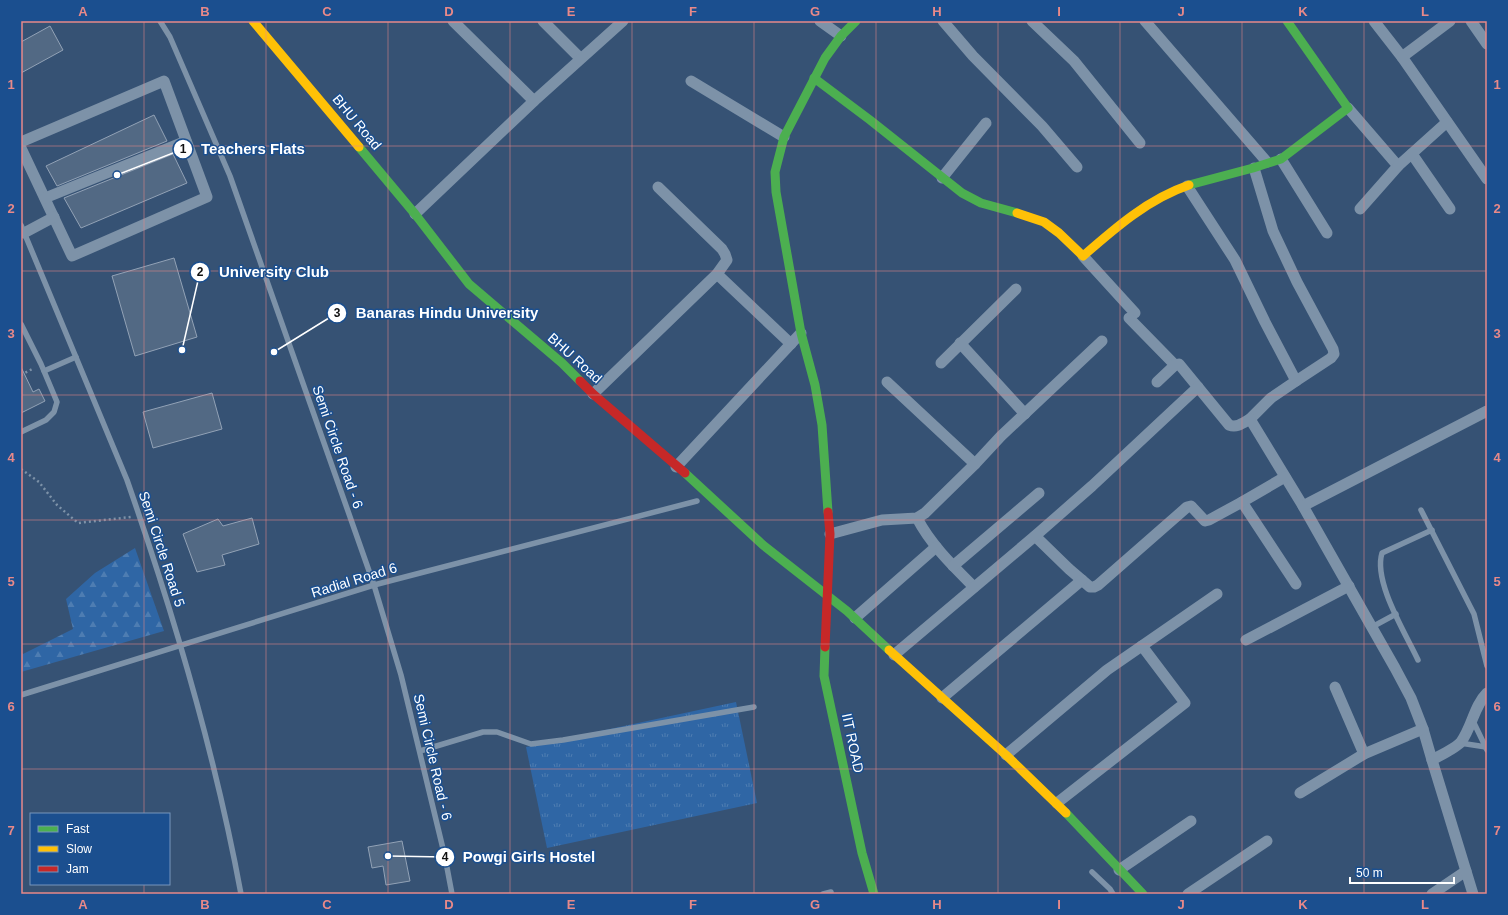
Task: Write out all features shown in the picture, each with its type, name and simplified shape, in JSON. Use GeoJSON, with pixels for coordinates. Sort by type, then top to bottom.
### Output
{"type":"FeatureCollection","features":[{"type":"Feature","properties":{"kind":"street","name":"BHU Road"},"geometry":{"type":"LineString","coordinates":[[253,21],[415,214],[469,284],[562,364],[676,467],[709,494],[763,545],[855,618],[1057,803],[1142,894]]}},
{"type":"Feature","properties":{"kind":"street"},"geometry":{"type":"LineString","coordinates":[[453,21],[534,101]]}},
{"type":"Feature","properties":{"kind":"street"},"geometry":{"type":"LineString","coordinates":[[543,21],[580,58]]}},
{"type":"Feature","properties":{"kind":"street"},"geometry":{"type":"LineString","coordinates":[[415,214],[580,58],[623,21]]}},
{"type":"Feature","properties":{"kind":"street"},"geometry":{"type":"LineString","coordinates":[[820,21],[841,36]]}},
{"type":"Feature","properties":{"kind":"street","name":"IIT ROAD"},"geometry":{"type":"LineString","coordinates":[[856,21],[841,36],[825,58],[784,137],[776,172],[776,192],[801,333],[815,385],[822,425],[830,534],[824,676],[862,853],[874,894]]}},
{"type":"Feature","properties":{"kind":"street"},"geometry":{"type":"LineString","coordinates":[[943,21],[973,56],[1042,126],[1077,168]]}},
{"type":"Feature","properties":{"kind":"street"},"geometry":{"type":"LineString","coordinates":[[1032,21],[1074,61],[1140,143]]}},
{"type":"Feature","properties":{"kind":"street"},"geometry":{"type":"LineString","coordinates":[[1146,21],[1267,162]]}},
{"type":"Feature","properties":{"kind":"street"},"geometry":{"type":"LineString","coordinates":[[1287,21],[1348,108],[1398,166]]}},
{"type":"Feature","properties":{"kind":"street"},"geometry":{"type":"LineString","coordinates":[[1374,21],[1402,57],[1487,179]]}},
{"type":"Feature","properties":{"kind":"street"},"geometry":{"type":"LineString","coordinates":[[1402,57],[1450,21]]}},
{"type":"Feature","properties":{"kind":"street"},"geometry":{"type":"LineString","coordinates":[[1471,21],[1487,44]]}},
{"type":"Feature","properties":{"kind":"street"},"geometry":{"type":"LineString","coordinates":[[814,78],[962,192],[981,203],[1029,216],[1044,222],[1059,233],[1083,256],[1132,316],[1175,365]]}},
{"type":"Feature","properties":{"kind":"street"},"geometry":{"type":"LineString","coordinates":[[691,81],[784,137]]}},
{"type":"Feature","properties":{"kind":"street"},"geometry":{"type":"LineString","coordinates":[[21,142],[164,82],[207,197],[72,256],[21,148]]}},
{"type":"Feature","properties":{"kind":"street"},"geometry":{"type":"LineString","coordinates":[[1083,256],[1138,210],[1164,195],[1213,178],[1254,168],[1267,162],[1281,159],[1348,108]]}},
{"type":"Feature","properties":{"kind":"street"},"geometry":{"type":"LineString","coordinates":[[1360,209],[1398,166],[1447,122]]}},
{"type":"Feature","properties":{"kind":"street"},"geometry":{"type":"LineString","coordinates":[[942,178],[986,123]]}},
{"type":"Feature","properties":{"kind":"street"},"geometry":{"type":"LineString","coordinates":[[45,198],[186,141]]}},
{"type":"Feature","properties":{"kind":"street"},"geometry":{"type":"LineString","coordinates":[[1412,154],[1450,209]]}},
{"type":"Feature","properties":{"kind":"street"},"geometry":{"type":"LineString","coordinates":[[1281,159],[1327,233]]}},
{"type":"Feature","properties":{"kind":"street"},"geometry":{"type":"LineString","coordinates":[[1157,382],[1175,365],[1179,364],[1229,425],[1234,427],[1250,419],[1271,398],[1331,358],[1334,354],[1333,349],[1297,282],[1273,231],[1254,168]]}},
{"type":"Feature","properties":{"kind":"street"},"geometry":{"type":"LineString","coordinates":[[1187,186],[1236,260],[1265,322],[1296,380]]}},
{"type":"Feature","properties":{"kind":"street"},"geometry":{"type":"LineString","coordinates":[[594,394],[717,274],[727,260],[722,248],[658,187]]}},
{"type":"Feature","properties":{"kind":"street"},"geometry":{"type":"LineString","coordinates":[[23,229],[54,217]]}},
{"type":"Feature","properties":{"kind":"street"},"geometry":{"type":"LineString","coordinates":[[717,274],[791,344]]}},
{"type":"Feature","properties":{"kind":"street"},"geometry":{"type":"LineString","coordinates":[[941,363],[1016,289]]}},
{"type":"Feature","properties":{"kind":"street"},"geometry":{"type":"LineString","coordinates":[[676,467],[801,333]]}},
{"type":"Feature","properties":{"kind":"street"},"geometry":{"type":"LineString","coordinates":[[830,534],[882,520],[917,518],[925,513],[1024,414],[1102,340]]}},
{"type":"Feature","properties":{"kind":"street"},"geometry":{"type":"LineString","coordinates":[[960,343],[1024,414]]}},
{"type":"Feature","properties":{"kind":"street"},"geometry":{"type":"LineString","coordinates":[[887,382],[975,464]]}},
{"type":"Feature","properties":{"kind":"street"},"geometry":{"type":"LineString","coordinates":[[894,655],[1098,481],[1198,387]]}},
{"type":"Feature","properties":{"kind":"street"},"geometry":{"type":"LineString","coordinates":[[1303,506],[1487,411]]}},
{"type":"Feature","properties":{"kind":"street"},"geometry":{"type":"LineString","coordinates":[[1250,419],[1303,506],[1349,586],[1410,698],[1423,729],[1473,894]]}},
{"type":"Feature","properties":{"kind":"street"},"geometry":{"type":"LineString","coordinates":[[1035,536],[1090,587],[1094,587],[1187,507],[1191,506],[1205,521],[1209,520],[1285,477]]}},
{"type":"Feature","properties":{"kind":"street"},"geometry":{"type":"LineString","coordinates":[[953,566],[1039,493]]}},
{"type":"Feature","properties":{"kind":"street"},"geometry":{"type":"LineString","coordinates":[[1242,502],[1296,584]]}},
{"type":"Feature","properties":{"kind":"street"},"geometry":{"type":"LineString","coordinates":[[917,518],[936,548],[974,588]]}},
{"type":"Feature","properties":{"kind":"street"},"geometry":{"type":"LineString","coordinates":[[855,618],[936,548]]}},
{"type":"Feature","properties":{"kind":"street"},"geometry":{"type":"LineString","coordinates":[[942,698],[1082,580]]}},
{"type":"Feature","properties":{"kind":"street"},"geometry":{"type":"LineString","coordinates":[[1246,640],[1349,586]]}},
{"type":"Feature","properties":{"kind":"street"},"geometry":{"type":"LineString","coordinates":[[1006,755],[1107,670],[1217,594]]}},
{"type":"Feature","properties":{"kind":"street"},"geometry":{"type":"LineString","coordinates":[[1057,803],[1185,703],[1142,646]]}},
{"type":"Feature","properties":{"kind":"street"},"geometry":{"type":"LineString","coordinates":[[1335,687],[1364,754]]}},
{"type":"Feature","properties":{"kind":"street"},"geometry":{"type":"LineString","coordinates":[[1432,760],[1460,743],[1473,721],[1476,710],[1487,693]]}},
{"type":"Feature","properties":{"kind":"street"},"geometry":{"type":"LineString","coordinates":[[1300,793],[1364,754],[1423,729]]}},
{"type":"Feature","properties":{"kind":"street"},"geometry":{"type":"LineString","coordinates":[[1119,870],[1191,821]]}},
{"type":"Feature","properties":{"kind":"street"},"geometry":{"type":"LineString","coordinates":[[1188,894],[1267,841]]}},
{"type":"Feature","properties":{"kind":"street"},"geometry":{"type":"LineString","coordinates":[[1432,894],[1466,870]]}},
{"type":"Feature","properties":{"kind":"lane","name":"Semi Circle Road - 6"},"geometry":{"type":"LineString","coordinates":[[160,21],[170,38],[230,176],[374,586],[401,675],[420,750],[452,894]]}},
{"type":"Feature","properties":{"kind":"lane","name":"Semi Circle Road 5"},"geometry":{"type":"LineString","coordinates":[[23,229],[127,480],[140,516],[182,646],[229,831],[241,894]]}},
{"type":"Feature","properties":{"kind":"lane"},"geometry":{"type":"LineString","coordinates":[[21,324],[41,364],[57,402],[54,412],[46,420],[21,432]]}},
{"type":"Feature","properties":{"kind":"lane"},"geometry":{"type":"LineString","coordinates":[[44,371],[76,357]]}},
{"type":"Feature","properties":{"kind":"lane","name":"Radial Road 6"},"geometry":{"type":"LineString","coordinates":[[21,695],[374,586],[697,501]]}},
{"type":"Feature","properties":{"kind":"lane"},"geometry":{"type":"LineString","coordinates":[[1421,510],[1474,614],[1487,666]]}},
{"type":"Feature","properties":{"kind":"lane"},"geometry":{"type":"LineString","coordinates":[[1418,660],[1388,599],[1380,561],[1382,554],[1432,530]]}},
{"type":"Feature","properties":{"kind":"lane"},"geometry":{"type":"LineString","coordinates":[[1372,627],[1396,614]]}},
{"type":"Feature","properties":{"kind":"lane"},"geometry":{"type":"LineString","coordinates":[[420,750],[483,732],[497,732],[532,744],[543,743],[754,707]]}},
{"type":"Feature","properties":{"kind":"lane"},"geometry":{"type":"LineString","coordinates":[[1473,721],[1486,748]]}},
{"type":"Feature","properties":{"kind":"lane"},"geometry":{"type":"LineString","coordinates":[[1460,743],[1486,748]]}},
{"type":"Feature","properties":{"kind":"lane"},"geometry":{"type":"LineString","coordinates":[[1092,872],[1110,888],[1113,894]]}},
{"type":"Feature","properties":{"kind":"lane"},"geometry":{"type":"LineString","coordinates":[[823,894],[831,892]]}},
{"type":"Feature","properties":{"kind":"path"},"geometry":{"type":"LineString","coordinates":[[21,375],[41,364]]}},
{"type":"Feature","properties":{"kind":"path"},"geometry":{"type":"LineString","coordinates":[[21,469],[40,482],[57,505],[78,522],[93,522],[140,516]]}},
{"type":"Feature","properties":{"kind":"green space"},"geometry":{"type":"Polygon","coordinates":[[[135,548],[164,631],[21,672],[21,651],[23,654],[73,629],[66,599],[95,573],[135,548]]]}},
{"type":"Feature","properties":{"kind":"green space"},"geometry":{"type":"Polygon","coordinates":[[[736,702],[757,803],[547,848],[526,747],[736,702]]]}},
{"type":"Feature","properties":{"kind":"building"},"geometry":{"type":"Polygon","coordinates":[[[50,26],[63,50],[21,73],[21,42],[50,26]]]}},
{"type":"Feature","properties":{"kind":"building"},"geometry":{"type":"Polygon","coordinates":[[[154,115],[167,141],[57,186],[46,166],[154,115]]]}},
{"type":"Feature","properties":{"kind":"building"},"geometry":{"type":"Polygon","coordinates":[[[173,154],[187,183],[81,228],[64,198],[173,154]]]}},
{"type":"Feature","properties":{"kind":"building"},"geometry":{"type":"Polygon","coordinates":[[[174,258],[197,337],[135,356],[112,276],[174,258]]]}},
{"type":"Feature","properties":{"kind":"building"},"geometry":{"type":"Polygon","coordinates":[[[21,367],[33,392],[39,389],[45,401],[21,413],[21,367]]]}},
{"type":"Feature","properties":{"kind":"building"},"geometry":{"type":"Polygon","coordinates":[[[212,393],[222,429],[153,448],[143,412],[212,393]]]}},
{"type":"Feature","properties":{"kind":"building"},"geometry":{"type":"Polygon","coordinates":[[[252,518],[259,544],[222,555],[225,565],[197,572],[183,534],[218,519],[223,526],[252,518]]]}},
{"type":"Feature","properties":{"kind":"building"},"geometry":{"type":"Polygon","coordinates":[[[402,841],[410,881],[386,885],[383,866],[372,868],[368,847],[402,841]]]}},
{"type":"Feature","properties":{"kind":"traffic: fast"},"geometry":{"type":"LineString","coordinates":[[828,512],[822,425],[815,385],[801,333],[776,192],[775,172],[784,137],[825,58],[841,36],[856,21]]}},
{"type":"Feature","properties":{"kind":"traffic: fast"},"geometry":{"type":"LineString","coordinates":[[1189,185],[1281,159],[1348,108],[1287,21]]}},
{"type":"Feature","properties":{"kind":"traffic: fast"},"geometry":{"type":"LineString","coordinates":[[814,78],[962,193],[981,203],[1017,213]]}},
{"type":"Feature","properties":{"kind":"traffic: fast"},"geometry":{"type":"LineString","coordinates":[[359,147],[415,214],[469,284],[562,363],[580,381]]}},
{"type":"Feature","properties":{"kind":"traffic: fast"},"geometry":{"type":"LineString","coordinates":[[685,473],[763,545],[847,611],[889,650]]}},
{"type":"Feature","properties":{"kind":"traffic: fast"},"geometry":{"type":"LineString","coordinates":[[825,647],[824,676],[862,853],[874,894]]}},
{"type":"Feature","properties":{"kind":"traffic: fast"},"geometry":{"type":"LineString","coordinates":[[1066,813],[1143,894]]}},
{"type":"Feature","properties":{"kind":"traffic: slow"},"geometry":{"type":"LineString","coordinates":[[253,21],[359,147]]}},
{"type":"Feature","properties":{"kind":"traffic: slow"},"geometry":{"type":"LineString","coordinates":[[1017,213],[1044,222],[1059,233],[1083,256],[1107,235],[1146,206],[1189,185]]}},
{"type":"Feature","properties":{"kind":"traffic: slow"},"geometry":{"type":"LineString","coordinates":[[889,650],[1006,755],[1066,813]]}},
{"type":"Feature","properties":{"kind":"traffic: jam"},"geometry":{"type":"LineString","coordinates":[[580,381],[593,394],[685,473]]}},
{"type":"Feature","properties":{"kind":"traffic: jam"},"geometry":{"type":"LineString","coordinates":[[825,647],[830,534],[828,512]]}},
{"type":"Feature","properties":{"kind":"place","name":"Teachers Flats"},"geometry":{"type":"Point","coordinates":[117,175]}},
{"type":"Feature","properties":{"kind":"place","name":"University Club"},"geometry":{"type":"Point","coordinates":[182,350]}},
{"type":"Feature","properties":{"kind":"place","name":"Banaras Hindu University"},"geometry":{"type":"Point","coordinates":[274,352]}},
{"type":"Feature","properties":{"kind":"place","name":"Powgi Girls Hostel"},"geometry":{"type":"Point","coordinates":[388,856]}}]}
